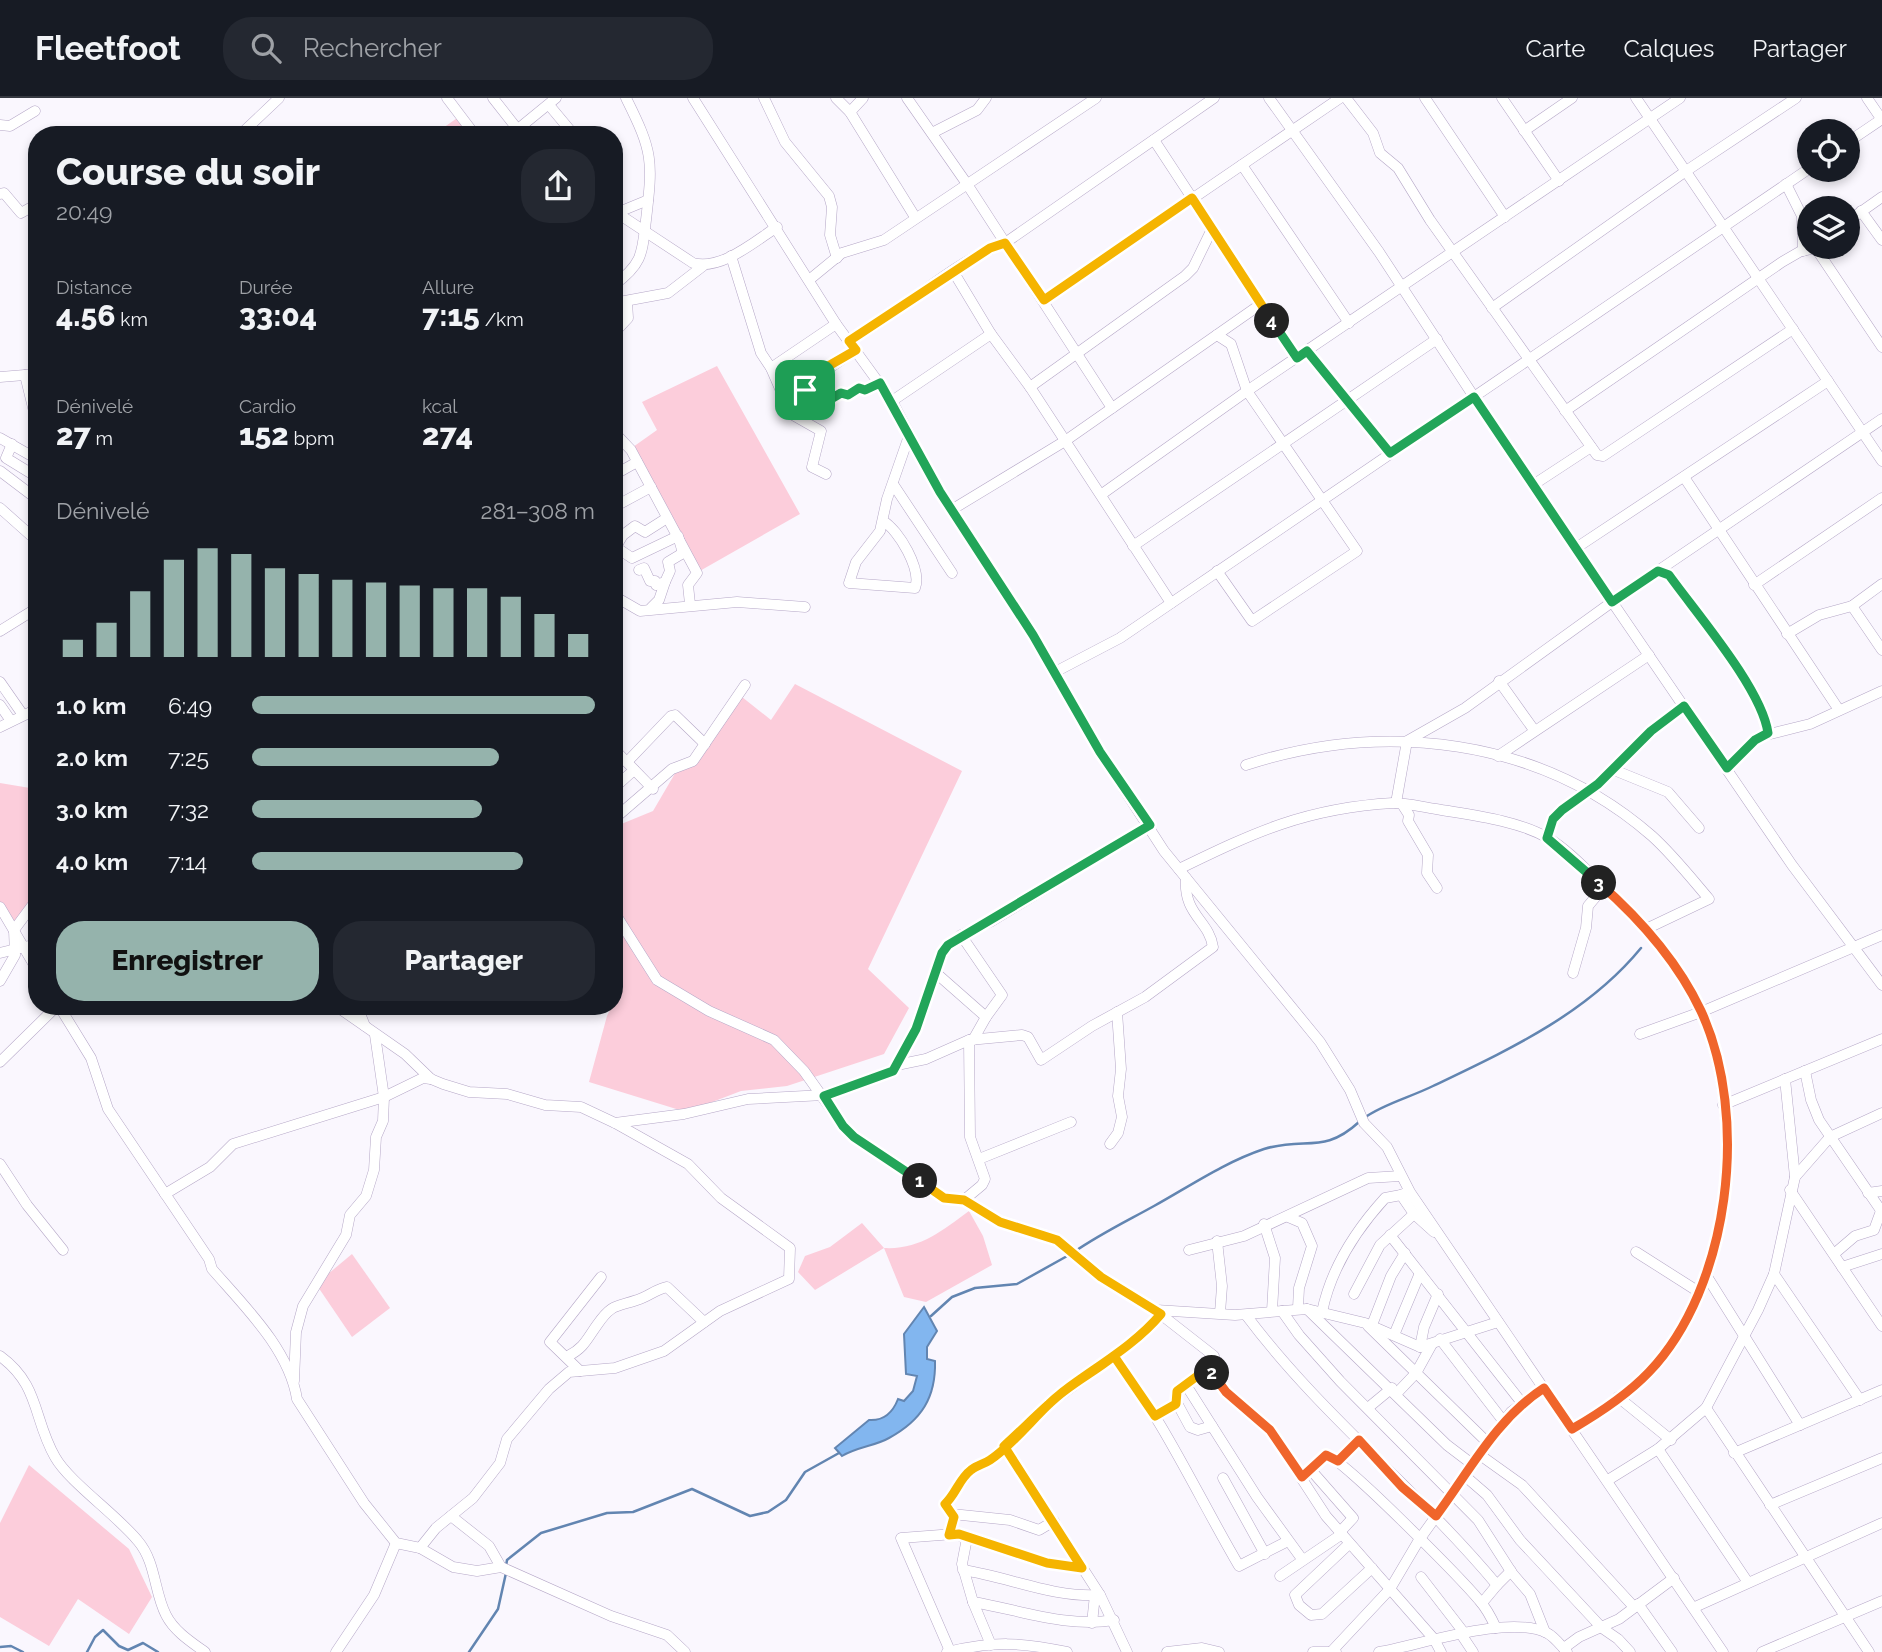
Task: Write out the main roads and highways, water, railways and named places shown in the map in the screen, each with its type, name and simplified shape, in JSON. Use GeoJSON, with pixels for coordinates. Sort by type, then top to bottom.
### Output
{"type":"FeatureCollection","features":[{"type":"Feature","properties":{"kind":"water"},"geometry":{"type":"Polygon","coordinates":[[[924,1307],[937,1331],[927,1347],[927,1359],[935,1361],[935,1374],[925,1406],[910,1423],[889,1438],[842,1456],[835,1448],[869,1420],[887,1415],[898,1399],[904,1401],[913,1391],[917,1376],[906,1374],[904,1334],[924,1307]]]}},
{"type":"Feature","properties":{"kind":"waterway"},"geometry":{"type":"LineString","coordinates":[[1364,1118],[1490,1059],[1545,1028],[1596,992],[1641,948]]}},
{"type":"Feature","properties":{"kind":"waterway"},"geometry":{"type":"LineString","coordinates":[[1074,1252],[1235,1161],[1279,1145],[1324,1142],[1346,1132],[1359,1122]]}},
{"type":"Feature","properties":{"kind":"waterway"},"geometry":{"type":"LineString","coordinates":[[931,1316],[952,1297],[975,1288],[1017,1284],[1069,1255]]}},
{"type":"Feature","properties":{"kind":"waterway"},"geometry":{"type":"LineString","coordinates":[[506,1566],[507,1560],[541,1533],[607,1513],[633,1512],[692,1489],[750,1516],[768,1512],[786,1500],[805,1472],[839,1453]]}},
{"type":"Feature","properties":{"kind":"waterway"},"geometry":{"type":"LineString","coordinates":[[469,1652],[498,1609],[506,1573]]}},
{"type":"Feature","properties":{"kind":"waterway"},"geometry":{"type":"LineString","coordinates":[[87,1652],[95,1637],[103,1630],[119,1646],[128,1650],[143,1643],[158,1652]]}},
{"type":"Feature","properties":{"kind":"waterway"},"geometry":{"type":"LineString","coordinates":[[0,1647],[11,1646],[23,1652]]}}]}
